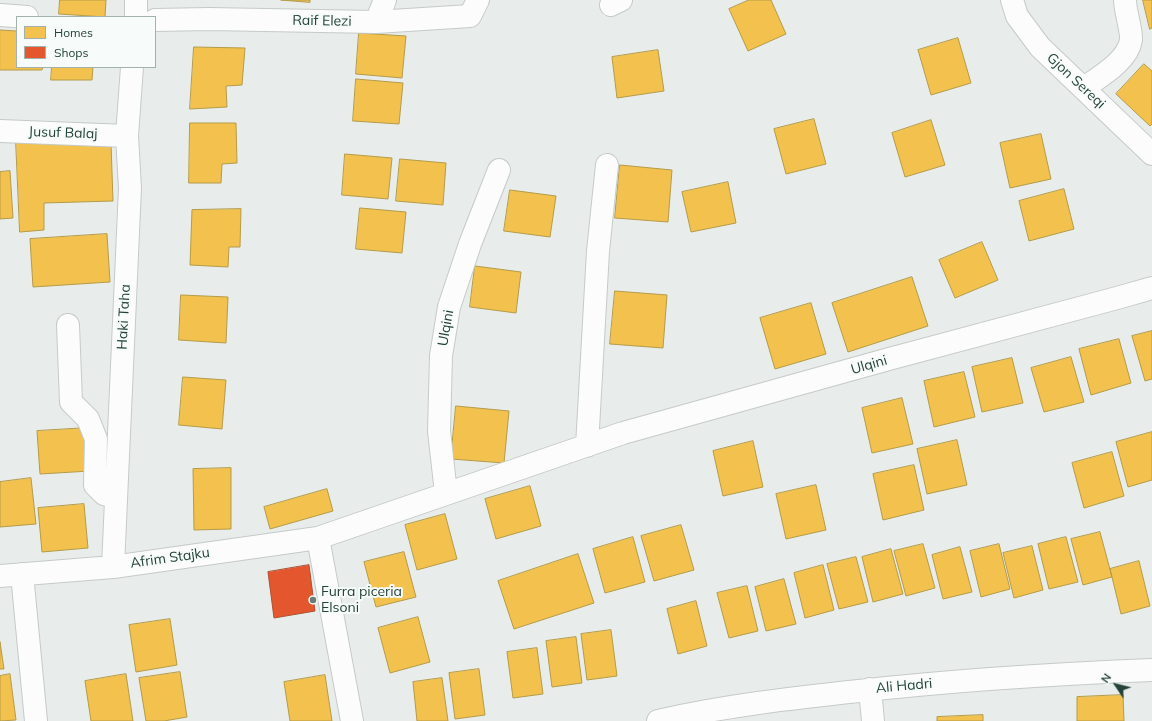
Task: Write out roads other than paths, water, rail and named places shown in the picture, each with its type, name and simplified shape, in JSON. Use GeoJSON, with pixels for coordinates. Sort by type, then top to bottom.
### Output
{"type":"FeatureCollection","features":[{"type":"Feature","properties":{"kind":"street"},"geometry":{"type":"LineString","coordinates":[[136,0],[136,16]]}},
{"type":"Feature","properties":{"kind":"street"},"geometry":{"type":"LineString","coordinates":[[376,22],[385,0]]}},
{"type":"Feature","properties":{"kind":"street","name":"Raif Elezi"},"geometry":{"type":"LineString","coordinates":[[156,20],[209,19],[376,22],[470,16],[478,0]]}},
{"type":"Feature","properties":{"kind":"street","name":"Gjon Sereqi"},"geometry":{"type":"LineString","coordinates":[[1012,0],[1017,16],[1040,47],[1152,154]]}},
{"type":"Feature","properties":{"kind":"street"},"geometry":{"type":"LineString","coordinates":[[1084,88],[1123,58],[1131,40],[1125,0]]}},
{"type":"Feature","properties":{"kind":"street"},"geometry":{"type":"LineString","coordinates":[[0,15],[16,16]]}},
{"type":"Feature","properties":{"kind":"street","name":"Haki Taha"},"geometry":{"type":"LineString","coordinates":[[113,566],[130,188],[127,136],[132,68]]}},
{"type":"Feature","properties":{"kind":"street","name":"Jusuf Balaj"},"geometry":{"type":"LineString","coordinates":[[0,131],[127,136]]}},
{"type":"Feature","properties":{"kind":"street"},"geometry":{"type":"LineString","coordinates":[[587,446],[598,251],[607,165]]}},
{"type":"Feature","properties":{"kind":"street","name":"Ulqini"},"geometry":{"type":"LineString","coordinates":[[446,494],[440,431],[441,356],[449,307],[470,244],[499,170]]}},
{"type":"Feature","properties":{"kind":"street","name":"Ulqini"},"geometry":{"type":"LineString","coordinates":[[318,538],[623,433],[1152,288]]}},
{"type":"Feature","properties":{"kind":"street"},"geometry":{"type":"LineString","coordinates":[[68,325],[71,402],[88,418],[96,439],[95,485],[104,494],[116,497]]}},
{"type":"Feature","properties":{"kind":"street"},"geometry":{"type":"LineString","coordinates":[[318,538],[352,721]]}},
{"type":"Feature","properties":{"kind":"street","name":"Afrim Stajku"},"geometry":{"type":"LineString","coordinates":[[0,576],[113,566],[318,538]]}},
{"type":"Feature","properties":{"kind":"street"},"geometry":{"type":"LineString","coordinates":[[22,574],[36,721]]}},
{"type":"Feature","properties":{"kind":"street","name":"Ali Hadri"},"geometry":{"type":"LineString","coordinates":[[658,721],[685,715],[795,697],[906,685],[1152,670]]}},
{"type":"Feature","properties":{"kind":"street"},"geometry":{"type":"LineString","coordinates":[[870,689],[873,721]]}},
{"type":"Feature","properties":{"kind":"place","name":"Furra piceria Elsoni"},"geometry":{"type":"Point","coordinates":[313,600]}}]}
